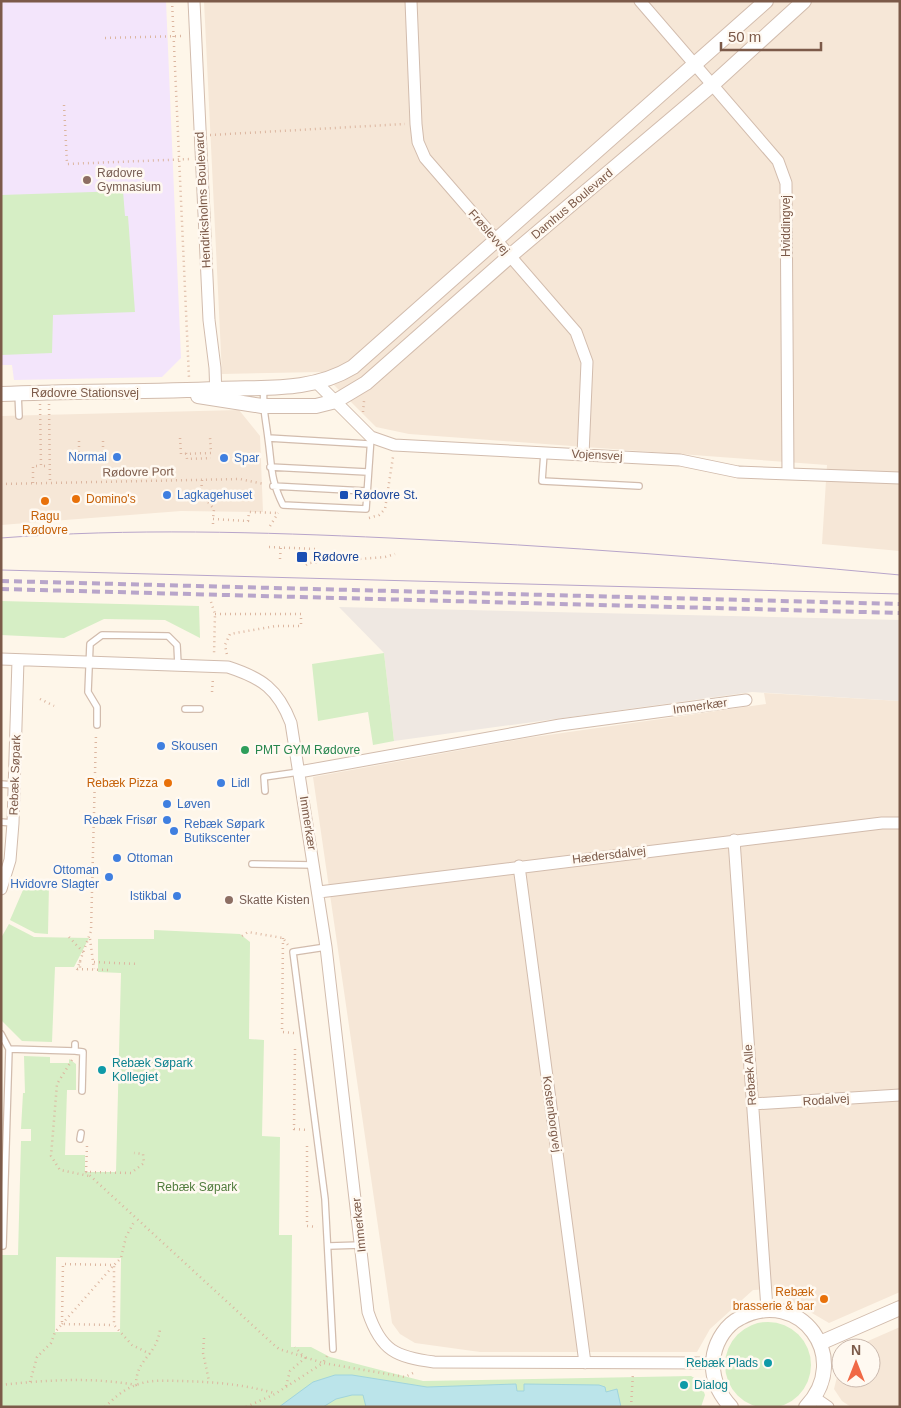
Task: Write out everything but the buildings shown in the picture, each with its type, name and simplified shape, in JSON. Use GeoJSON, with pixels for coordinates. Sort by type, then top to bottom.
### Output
{"type":"FeatureCollection","features":[{"type":"Feature","properties":{"kind":"street","name":"Hendriksholms Boulevard"},"geometry":{"type":"LineString","coordinates":[[194,1],[209,320],[216,394]]}},
{"type":"Feature","properties":{"kind":"street","name":"Frøslevvej"},"geometry":{"type":"LineString","coordinates":[[411,1],[418,142],[425,158],[576,332],[587,362],[583,455]]}},
{"type":"Feature","properties":{"kind":"street","name":"Hviddingvej"},"geometry":{"type":"LineString","coordinates":[[640,1],[778,161],[786,183],[788,474]]}},
{"type":"Feature","properties":{"kind":"street","name":"Damhus Boulevard"},"geometry":{"type":"LineString","coordinates":[[317,383],[337,377],[352,367],[766,1]]}},
{"type":"Feature","properties":{"kind":"street","name":"Damhus Boulevard"},"geometry":{"type":"LineString","coordinates":[[336,401],[366,383],[510,256],[712,85],[804,1]]}},
{"type":"Feature","properties":{"kind":"street","name":"Rødovre Stationsvej"},"geometry":{"type":"LineString","coordinates":[[168,392],[216,394],[317,383]]}},
{"type":"Feature","properties":{"kind":"street"},"geometry":{"type":"LineString","coordinates":[[317,383],[336,401],[370,440]]}},
{"type":"Feature","properties":{"kind":"street","name":"Rødovre Stationsvej"},"geometry":{"type":"LineString","coordinates":[[1,394],[189,391],[216,394],[262,406],[292,407],[336,401]]}},
{"type":"Feature","properties":{"kind":"street","name":"Vojensvej"},"geometry":{"type":"LineString","coordinates":[[370,440],[404,446],[680,460],[738,472],[900,478]]}},
{"type":"Feature","properties":{"kind":"street","name":"Immerkær"},"geometry":{"type":"LineString","coordinates":[[1,659],[228,667],[260,680],[274,691],[284,705],[290,723],[319,892],[362,1245],[368,1312],[374,1331],[388,1348],[407,1358],[434,1362],[713,1363]]}},
{"type":"Feature","properties":{"kind":"street","name":"Rebæk Søpark"},"geometry":{"type":"LineString","coordinates":[[1,889],[13,822],[18,660]]}},
{"type":"Feature","properties":{"kind":"street","name":"Immerkær"},"geometry":{"type":"LineString","coordinates":[[299,772],[395,753],[560,725],[746,700]]}},
{"type":"Feature","properties":{"kind":"street","name":"Hædersdalvej"},"geometry":{"type":"LineString","coordinates":[[319,892],[882,822],[900,823]]}},
{"type":"Feature","properties":{"kind":"street","name":"Rebæk Alle"},"geometry":{"type":"LineString","coordinates":[[734,840],[767,1309]]}},
{"type":"Feature","properties":{"kind":"street","name":"Kostenborgvej"},"geometry":{"type":"LineString","coordinates":[[519,866],[585,1363]]}},
{"type":"Feature","properties":{"kind":"street","name":"Rodalvej"},"geometry":{"type":"LineString","coordinates":[[752,1104],[900,1095]]}},
{"type":"Feature","properties":{"kind":"street"},"geometry":{"type":"LineString","coordinates":[[820,1343],[900,1308]]}},
{"type":"Feature","properties":{"kind":"street"},"geometry":{"type":"LineString","coordinates":[[731,1407],[718,1388],[713,1363],[716,1346],[724,1332],[736,1320],[750,1312],[767,1309],[783,1311],[799,1318],[811,1329],[820,1343],[824,1356],[825,1371],[822,1385],[810,1402],[828,1407]]}},
{"type":"Feature","properties":{"kind":"lane"},"geometry":{"type":"LineString","coordinates":[[264,388],[262,406],[268,438],[270,467],[274,486],[283,505],[366,509],[370,440],[268,438]]}},
{"type":"Feature","properties":{"kind":"lane"},"geometry":{"type":"LineString","coordinates":[[18,393],[19,416]]}},
{"type":"Feature","properties":{"kind":"lane"},"geometry":{"type":"LineString","coordinates":[[544,453],[542,481],[640,486]]}},
{"type":"Feature","properties":{"kind":"lane"},"geometry":{"type":"LineString","coordinates":[[270,467],[367,472]]}},
{"type":"Feature","properties":{"kind":"lane"},"geometry":{"type":"LineString","coordinates":[[274,486],[366,492]]}},
{"type":"Feature","properties":{"kind":"lane"},"geometry":{"type":"LineString","coordinates":[[97,725],[97,707],[88,692],[90,644],[102,635],[168,636],[177,645],[178,665]]}},
{"type":"Feature","properties":{"kind":"lane"},"geometry":{"type":"LineString","coordinates":[[185,709],[200,709]]}},
{"type":"Feature","properties":{"kind":"lane"},"geometry":{"type":"LineString","coordinates":[[265,792],[264,777],[299,772]]}},
{"type":"Feature","properties":{"kind":"lane"},"geometry":{"type":"LineString","coordinates":[[1,784],[15,785]]}},
{"type":"Feature","properties":{"kind":"lane"},"geometry":{"type":"LineString","coordinates":[[1,822],[13,822]]}},
{"type":"Feature","properties":{"kind":"lane"},"geometry":{"type":"LineString","coordinates":[[252,864],[315,865]]}},
{"type":"Feature","properties":{"kind":"lane"},"geometry":{"type":"LineString","coordinates":[[326,947],[293,952],[328,1228],[334,1349]]}},
{"type":"Feature","properties":{"kind":"lane"},"geometry":{"type":"LineString","coordinates":[[1,1034],[9,1049],[3,1246]]}},
{"type":"Feature","properties":{"kind":"lane"},"geometry":{"type":"LineString","coordinates":[[75,1044],[75,1051]]}},
{"type":"Feature","properties":{"kind":"lane"},"geometry":{"type":"LineString","coordinates":[[9,1049],[84,1052],[82,1090]]}},
{"type":"Feature","properties":{"kind":"lane"},"geometry":{"type":"LineString","coordinates":[[329,1246],[362,1245]]}},
{"type":"Feature","properties":{"kind":"path"},"geometry":{"type":"LineString","coordinates":[[172,1],[189,391]]}},
{"type":"Feature","properties":{"kind":"path"},"geometry":{"type":"LineString","coordinates":[[104,38],[195,35]]}},
{"type":"Feature","properties":{"kind":"path"},"geometry":{"type":"LineString","coordinates":[[64,105],[67,164],[200,159]]}},
{"type":"Feature","properties":{"kind":"path"},"geometry":{"type":"LineString","coordinates":[[200,135],[416,124]]}},
{"type":"Feature","properties":{"kind":"path"},"geometry":{"type":"LineString","coordinates":[[48,393],[50,483]]}},
{"type":"Feature","properties":{"kind":"path"},"geometry":{"type":"LineString","coordinates":[[40,417],[41,466]]}},
{"type":"Feature","properties":{"kind":"path"},"geometry":{"type":"LineString","coordinates":[[180,438],[181,454],[211,453],[210,437]]}},
{"type":"Feature","properties":{"kind":"path"},"geometry":{"type":"LineString","coordinates":[[79,441],[79,457],[103,457],[103,440]]}},
{"type":"Feature","properties":{"kind":"path"},"geometry":{"type":"LineString","coordinates":[[186,453],[187,459],[211,458]]}},
{"type":"Feature","properties":{"kind":"path"},"geometry":{"type":"LineString","coordinates":[[79,462],[98,461],[98,457]]}},
{"type":"Feature","properties":{"kind":"path"},"geometry":{"type":"LineString","coordinates":[[34,483],[33,466],[50,466]]}},
{"type":"Feature","properties":{"kind":"path"},"geometry":{"type":"LineString","coordinates":[[202,480],[201,494],[214,509],[213,524]]}},
{"type":"Feature","properties":{"kind":"path","name":"Rødovre Port"},"geometry":{"type":"LineString","coordinates":[[1,484],[246,480],[274,486]]}},
{"type":"Feature","properties":{"kind":"path"},"geometry":{"type":"LineString","coordinates":[[270,526],[283,505]]}},
{"type":"Feature","properties":{"kind":"path"},"geometry":{"type":"LineString","coordinates":[[214,519],[248,521],[249,512],[278,513]]}},
{"type":"Feature","properties":{"kind":"path"},"geometry":{"type":"LineString","coordinates":[[280,559],[281,544]]}},
{"type":"Feature","properties":{"kind":"path"},"geometry":{"type":"LineString","coordinates":[[270,547],[316,549]]}},
{"type":"Feature","properties":{"kind":"path"},"geometry":{"type":"LineString","coordinates":[[306,565],[309,562],[395,554]]}},
{"type":"Feature","properties":{"kind":"path"},"geometry":{"type":"LineString","coordinates":[[211,602],[215,614],[214,640]]}},
{"type":"Feature","properties":{"kind":"path"},"geometry":{"type":"LineString","coordinates":[[215,614],[301,614],[301,626],[276,626],[230,634],[225,645],[228,667]]}},
{"type":"Feature","properties":{"kind":"path"},"geometry":{"type":"LineString","coordinates":[[40,699],[54,706]]}},
{"type":"Feature","properties":{"kind":"path"},"geometry":{"type":"LineString","coordinates":[[94,969],[90,937],[97,725]]}},
{"type":"Feature","properties":{"kind":"path"},"geometry":{"type":"LineString","coordinates":[[242,936],[248,932],[283,938],[293,952]]}},
{"type":"Feature","properties":{"kind":"path"},"geometry":{"type":"LineString","coordinates":[[68,937],[84,953]]}},
{"type":"Feature","properties":{"kind":"path"},"geometry":{"type":"LineString","coordinates":[[90,937],[78,969],[108,970]]}},
{"type":"Feature","properties":{"kind":"path"},"geometry":{"type":"LineString","coordinates":[[283,938],[282,1032],[295,1033],[294,1129],[316,1130]]}},
{"type":"Feature","properties":{"kind":"path"},"geometry":{"type":"LineString","coordinates":[[94,962],[138,964]]}},
{"type":"Feature","properties":{"kind":"path"},"geometry":{"type":"LineString","coordinates":[[75,1051],[71,1062],[57,1084],[51,1156],[60,1170],[91,1176]]}},
{"type":"Feature","properties":{"kind":"path"},"geometry":{"type":"LineString","coordinates":[[308,1130],[307,1226],[328,1228]]}},
{"type":"Feature","properties":{"kind":"path"},"geometry":{"type":"LineString","coordinates":[[86,1172],[131,1173],[144,1163],[143,1154],[134,1153]]}},
{"type":"Feature","properties":{"kind":"path"},"geometry":{"type":"LineString","coordinates":[[86,1156],[86,1172]]}},
{"type":"Feature","properties":{"kind":"path"},"geometry":{"type":"LineString","coordinates":[[86,1172],[135,1220],[279,1349],[322,1364],[405,1376],[434,1362]]}},
{"type":"Feature","properties":{"kind":"path"},"geometry":{"type":"LineString","coordinates":[[30,1382],[37,1358],[51,1343],[55,1332],[121,1258],[126,1237],[135,1220]]}},
{"type":"Feature","properties":{"kind":"path"},"geometry":{"type":"LineString","coordinates":[[62,1324],[63,1264],[114,1265]]}},
{"type":"Feature","properties":{"kind":"path"},"geometry":{"type":"LineString","coordinates":[[114,1265],[114,1325],[132,1345],[150,1355]]}},
{"type":"Feature","properties":{"kind":"path"},"geometry":{"type":"LineString","coordinates":[[62,1324],[114,1325]]}},
{"type":"Feature","properties":{"kind":"path"},"geometry":{"type":"LineString","coordinates":[[136,1384],[136,1372],[139,1365],[150,1355],[159,1339],[160,1330]]}},
{"type":"Feature","properties":{"kind":"path"},"geometry":{"type":"LineString","coordinates":[[204,1338],[203,1353],[209,1381]]}},
{"type":"Feature","properties":{"kind":"path"},"geometry":{"type":"LineString","coordinates":[[295,1347],[305,1358]]}},
{"type":"Feature","properties":{"kind":"path"},"geometry":{"type":"LineString","coordinates":[[286,1386],[290,1371],[305,1358]]}},
{"type":"Feature","properties":{"kind":"path"},"geometry":{"type":"LineString","coordinates":[[631,1407],[633,1363]]}},
{"type":"Feature","properties":{"kind":"path"},"geometry":{"type":"LineString","coordinates":[[246,1407],[275,1394],[322,1364]]}},
{"type":"Feature","properties":{"kind":"path"},"geometry":{"type":"LineString","coordinates":[[104,1407],[118,1394],[136,1384],[152,1380],[209,1381],[246,1385],[275,1394]]}},
{"type":"Feature","properties":{"kind":"path"},"geometry":{"type":"LineString","coordinates":[[1,1385],[30,1382],[107,1381],[136,1384]]}},
{"type":"Feature","properties":{"kind":"shaded area","name":"Rødovre Gymnasium"},"geometry":{"type":"Polygon","coordinates":[[[1,1],[166,1],[181,358],[162,377],[14,380],[12,365],[1,365],[1,1]]]}},
{"type":"Feature","properties":{"kind":"shaded area"},"geometry":{"type":"Polygon","coordinates":[[[204,1],[900,1],[900,551],[822,544],[827,465],[409,434],[376,427],[321,372],[222,374],[204,1]]]}},
{"type":"Feature","properties":{"kind":"shaded area"},"geometry":{"type":"Polygon","coordinates":[[[239,410],[260,436],[263,512],[181,511],[1,525],[1,416],[239,410]]]}},
{"type":"Feature","properties":{"kind":"shaded area"},"geometry":{"type":"Polygon","coordinates":[[[339,607],[900,620],[900,701],[752,692],[394,741],[384,653],[339,607]]]}},
{"type":"Feature","properties":{"kind":"shaded area"},"geometry":{"type":"Polygon","coordinates":[[[764,693],[900,701],[900,1292],[829,1323],[771,1289],[753,1290],[710,1329],[697,1352],[480,1352],[415,1343],[400,1334],[392,1323],[313,777],[527,738],[766,704],[764,693]]]}},
{"type":"Feature","properties":{"kind":"shaded area"},"geometry":{"type":"Polygon","coordinates":[[[900,1327],[900,1407],[851,1407],[842,1401],[834,1389],[881,1388],[881,1338],[875,1338],[900,1327]]]}},
{"type":"Feature","properties":{"kind":"green space"},"geometry":{"type":"Polygon","coordinates":[[[123,191],[125,216],[128,216],[135,312],[53,315],[52,353],[1,355],[1,195],[123,191]]]}},
{"type":"Feature","properties":{"kind":"green space"},"geometry":{"type":"Polygon","coordinates":[[[1,601],[199,606],[200,638],[165,620],[104,619],[64,638],[1,635],[1,601]]]}},
{"type":"Feature","properties":{"kind":"green space"},"geometry":{"type":"Polygon","coordinates":[[[384,653],[394,741],[373,745],[368,712],[318,721],[312,664],[384,653]]]}},
{"type":"Feature","properties":{"kind":"green space"},"geometry":{"type":"Polygon","coordinates":[[[26,883],[49,884],[48,934],[35,933],[10,920],[26,883]]]}},
{"type":"Feature","properties":{"kind":"green space"},"geometry":{"type":"Polygon","coordinates":[[[9,924],[34,937],[89,938],[74,967],[55,967],[52,1042],[22,1041],[1,1020],[1,938],[9,924]]]}},
{"type":"Feature","properties":{"kind":"green space","name":"Rebæk Søpark"},"geometry":{"type":"Polygon","coordinates":[[[154,930],[240,934],[250,942],[249,1039],[264,1040],[262,1136],[280,1137],[279,1235],[292,1235],[291,1347],[311,1347],[330,1357],[423,1381],[691,1376],[700,1381],[705,1395],[701,1407],[1,1407],[1,1255],[18,1255],[21,1141],[31,1141],[31,1129],[21,1129],[23,1093],[25,1093],[24,1056],[50,1057],[50,1063],[69,1063],[69,1059],[76,1064],[76,1090],[67,1090],[65,1155],[85,1155],[85,1172],[116,1172],[121,973],[98,972],[98,939],[154,939],[154,930]],[[56,1257],[55,1332],[120,1332],[121,1258],[56,1257]]]}},
{"type":"Feature","properties":{"kind":"green space","name":"Rebæk Plads"},"geometry":{"type":"Polygon","coordinates":[[[768,1322],[784,1325],[792,1329],[804,1341],[808,1349],[811,1365],[808,1381],[804,1389],[792,1401],[784,1405],[768,1408],[752,1405],[744,1401],[732,1389],[728,1381],[725,1365],[728,1349],[732,1341],[744,1329],[752,1325],[768,1322]]]}},
{"type":"Feature","properties":{"kind":"water"},"geometry":{"type":"Polygon","coordinates":[[[335,1375],[352,1375],[427,1387],[516,1384],[517,1391],[524,1391],[524,1384],[599,1385],[605,1387],[606,1392],[617,1389],[621,1407],[366,1407],[363,1395],[352,1395],[336,1399],[323,1407],[279,1407],[313,1382],[335,1375]]]}},
{"type":"Feature","properties":{"kind":"tram line"},"geometry":{"type":"LineString","coordinates":[[1,538],[147,532],[341,536],[581,549],[900,575]]}},
{"type":"Feature","properties":{"kind":"tram line"},"geometry":{"type":"LineString","coordinates":[[1,570],[900,594]]}},
{"type":"Feature","properties":{"kind":"railway"},"geometry":{"type":"LineString","coordinates":[[1,581],[900,604]]}},
{"type":"Feature","properties":{"kind":"railway"},"geometry":{"type":"LineString","coordinates":[[1,589],[900,613]]}},
{"type":"Feature","properties":{"kind":"place","name":"Rødovre Gymnasium"},"geometry":{"type":"Point","coordinates":[87,180]}},
{"type":"Feature","properties":{"kind":"place","name":"Normal"},"geometry":{"type":"Point","coordinates":[117,457]}},
{"type":"Feature","properties":{"kind":"place","name":"Spar"},"geometry":{"type":"Point","coordinates":[224,458]}},
{"type":"Feature","properties":{"kind":"place","name":"Lagkagehuset"},"geometry":{"type":"Point","coordinates":[167,495]}},
{"type":"Feature","properties":{"kind":"place","name":"Rødovre St."},"geometry":{"type":"Point","coordinates":[344,495]}},
{"type":"Feature","properties":{"kind":"place","name":"Domino's"},"geometry":{"type":"Point","coordinates":[76,499]}},
{"type":"Feature","properties":{"kind":"place","name":"Ragu Rødovre"},"geometry":{"type":"Point","coordinates":[45,501]}},
{"type":"Feature","properties":{"kind":"place","name":"Rødovre"},"geometry":{"type":"Point","coordinates":[302,557]}},
{"type":"Feature","properties":{"kind":"place","name":"Skousen"},"geometry":{"type":"Point","coordinates":[161,746]}},
{"type":"Feature","properties":{"kind":"place","name":"PMT GYM Rødovre"},"geometry":{"type":"Point","coordinates":[245,750]}},
{"type":"Feature","properties":{"kind":"place","name":"Rebæk Pizza"},"geometry":{"type":"Point","coordinates":[168,783]}},
{"type":"Feature","properties":{"kind":"place","name":"Lidl"},"geometry":{"type":"Point","coordinates":[221,783]}},
{"type":"Feature","properties":{"kind":"place","name":"Løven"},"geometry":{"type":"Point","coordinates":[167,804]}},
{"type":"Feature","properties":{"kind":"place","name":"Rebæk Frisør"},"geometry":{"type":"Point","coordinates":[167,820]}},
{"type":"Feature","properties":{"kind":"place","name":"Rebæk Søpark Butikscenter"},"geometry":{"type":"Point","coordinates":[174,831]}},
{"type":"Feature","properties":{"kind":"place","name":"Ottoman"},"geometry":{"type":"Point","coordinates":[117,858]}},
{"type":"Feature","properties":{"kind":"place","name":"Ottoman Hvidovre Slagter"},"geometry":{"type":"Point","coordinates":[109,877]}},
{"type":"Feature","properties":{"kind":"place","name":"Istikbal"},"geometry":{"type":"Point","coordinates":[177,896]}},
{"type":"Feature","properties":{"kind":"place","name":"Skatte Kisten"},"geometry":{"type":"Point","coordinates":[229,900]}},
{"type":"Feature","properties":{"kind":"place","name":"Rebæk Søpark Kollegiet"},"geometry":{"type":"Point","coordinates":[102,1070]}},
{"type":"Feature","properties":{"kind":"place","name":"Rebæk brasserie & bar"},"geometry":{"type":"Point","coordinates":[824,1299]}},
{"type":"Feature","properties":{"kind":"place","name":"Rebæk Plads"},"geometry":{"type":"Point","coordinates":[768,1363]}},
{"type":"Feature","properties":{"kind":"place","name":"Dialog"},"geometry":{"type":"Point","coordinates":[684,1385]}}]}
